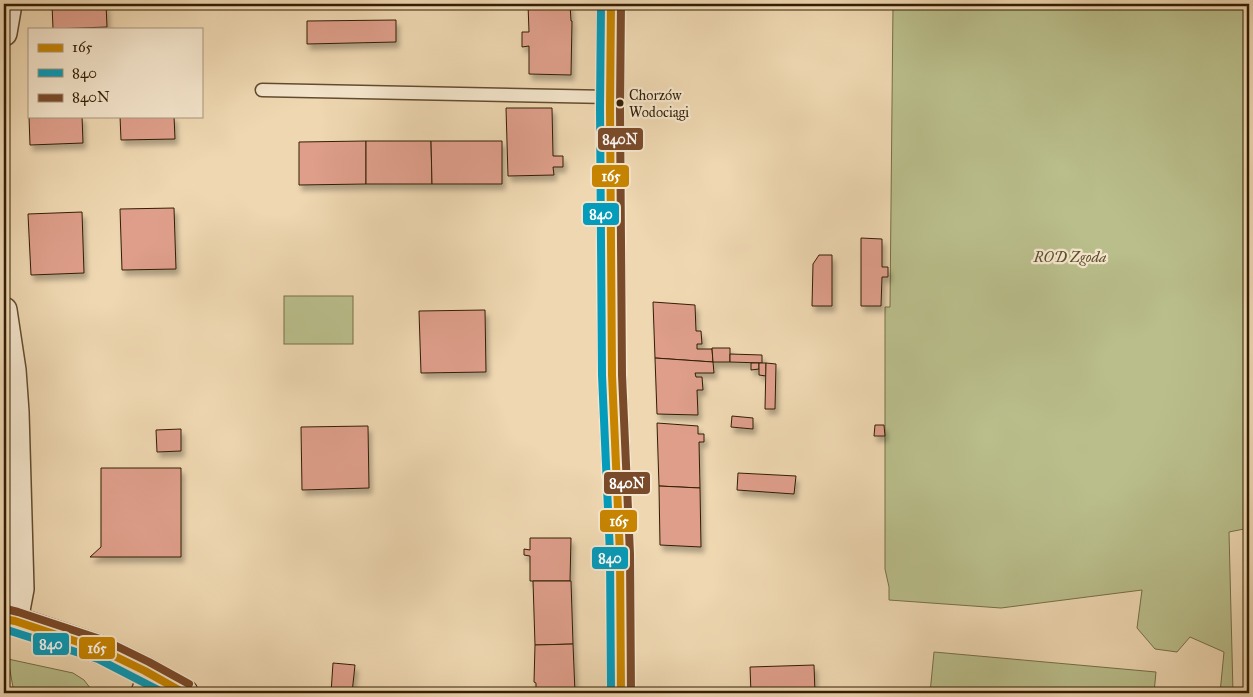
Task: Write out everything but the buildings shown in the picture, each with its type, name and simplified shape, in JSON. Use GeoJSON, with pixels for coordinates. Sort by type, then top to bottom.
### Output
{"type":"FeatureCollection","features":[{"type":"Feature","properties":{"kind":"main road"},"geometry":{"type":"LineString","coordinates":[[9,620],[102,650],[141,682],[184,693]]}},
{"type":"Feature","properties":{"kind":"street"},"geometry":{"type":"LineString","coordinates":[[4,33],[9,4]]}},
{"type":"Feature","properties":{"kind":"street"},"geometry":{"type":"LineString","coordinates":[[611,4],[612,375],[620,562],[622,693]]}},
{"type":"Feature","properties":{"kind":"street"},"geometry":{"type":"LineString","coordinates":[[4,310],[13,370],[22,589],[9,620]]}},
{"type":"Feature","properties":{"kind":"lane"},"geometry":{"type":"LineString","coordinates":[[262,90],[610,97]]}},
{"type":"Feature","properties":{"kind":"green space","name":"ROD Zgoda"},"geometry":{"type":"Polygon","coordinates":[[[893,4],[1249,4],[1249,528],[1229,532],[1233,693],[1220,693],[1224,652],[1190,637],[1177,652],[1155,649],[1137,628],[1142,590],[1001,608],[889,600],[889,587],[885,569],[885,307],[890,307],[893,4]]]}},
{"type":"Feature","properties":{"kind":"green space"},"geometry":{"type":"Polygon","coordinates":[[[284,296],[353,296],[353,344],[284,344],[284,296]]]}},
{"type":"Feature","properties":{"kind":"green space"},"geometry":{"type":"Polygon","coordinates":[[[934,652],[1156,672],[1154,693],[930,693],[934,652]]]}},
{"type":"Feature","properties":{"kind":"green space"},"geometry":{"type":"Polygon","coordinates":[[[8,659],[73,673],[84,680],[94,693],[14,693],[8,659]]]}},
{"type":"Feature","properties":{"kind":"transit line","name":"840"},"geometry":{"type":"LineString","coordinates":[[601,4],[602,375],[610,554],[611,693]]}},
{"type":"Feature","properties":{"kind":"transit line","name":"165"},"geometry":{"type":"LineString","coordinates":[[611,4],[612,375],[620,554],[621,693]]}},
{"type":"Feature","properties":{"kind":"transit line","name":"840N"},"geometry":{"type":"LineString","coordinates":[[621,4],[622,375],[630,554],[631,693]]}},
{"type":"Feature","properties":{"kind":"transit line","name":"840N"},"geometry":{"type":"LineString","coordinates":[[6,609],[106,641],[189,684]]}},
{"type":"Feature","properties":{"kind":"transit line","name":"165"},"geometry":{"type":"LineString","coordinates":[[4,619],[102,650],[184,693]]}},
{"type":"Feature","properties":{"kind":"transit line","name":"840"},"geometry":{"type":"LineString","coordinates":[[4,629],[98,659],[164,693]]}},
{"type":"Feature","properties":{"kind":"place","name":"Chorzów Wodociągi"},"geometry":{"type":"Point","coordinates":[620,103]}}]}
